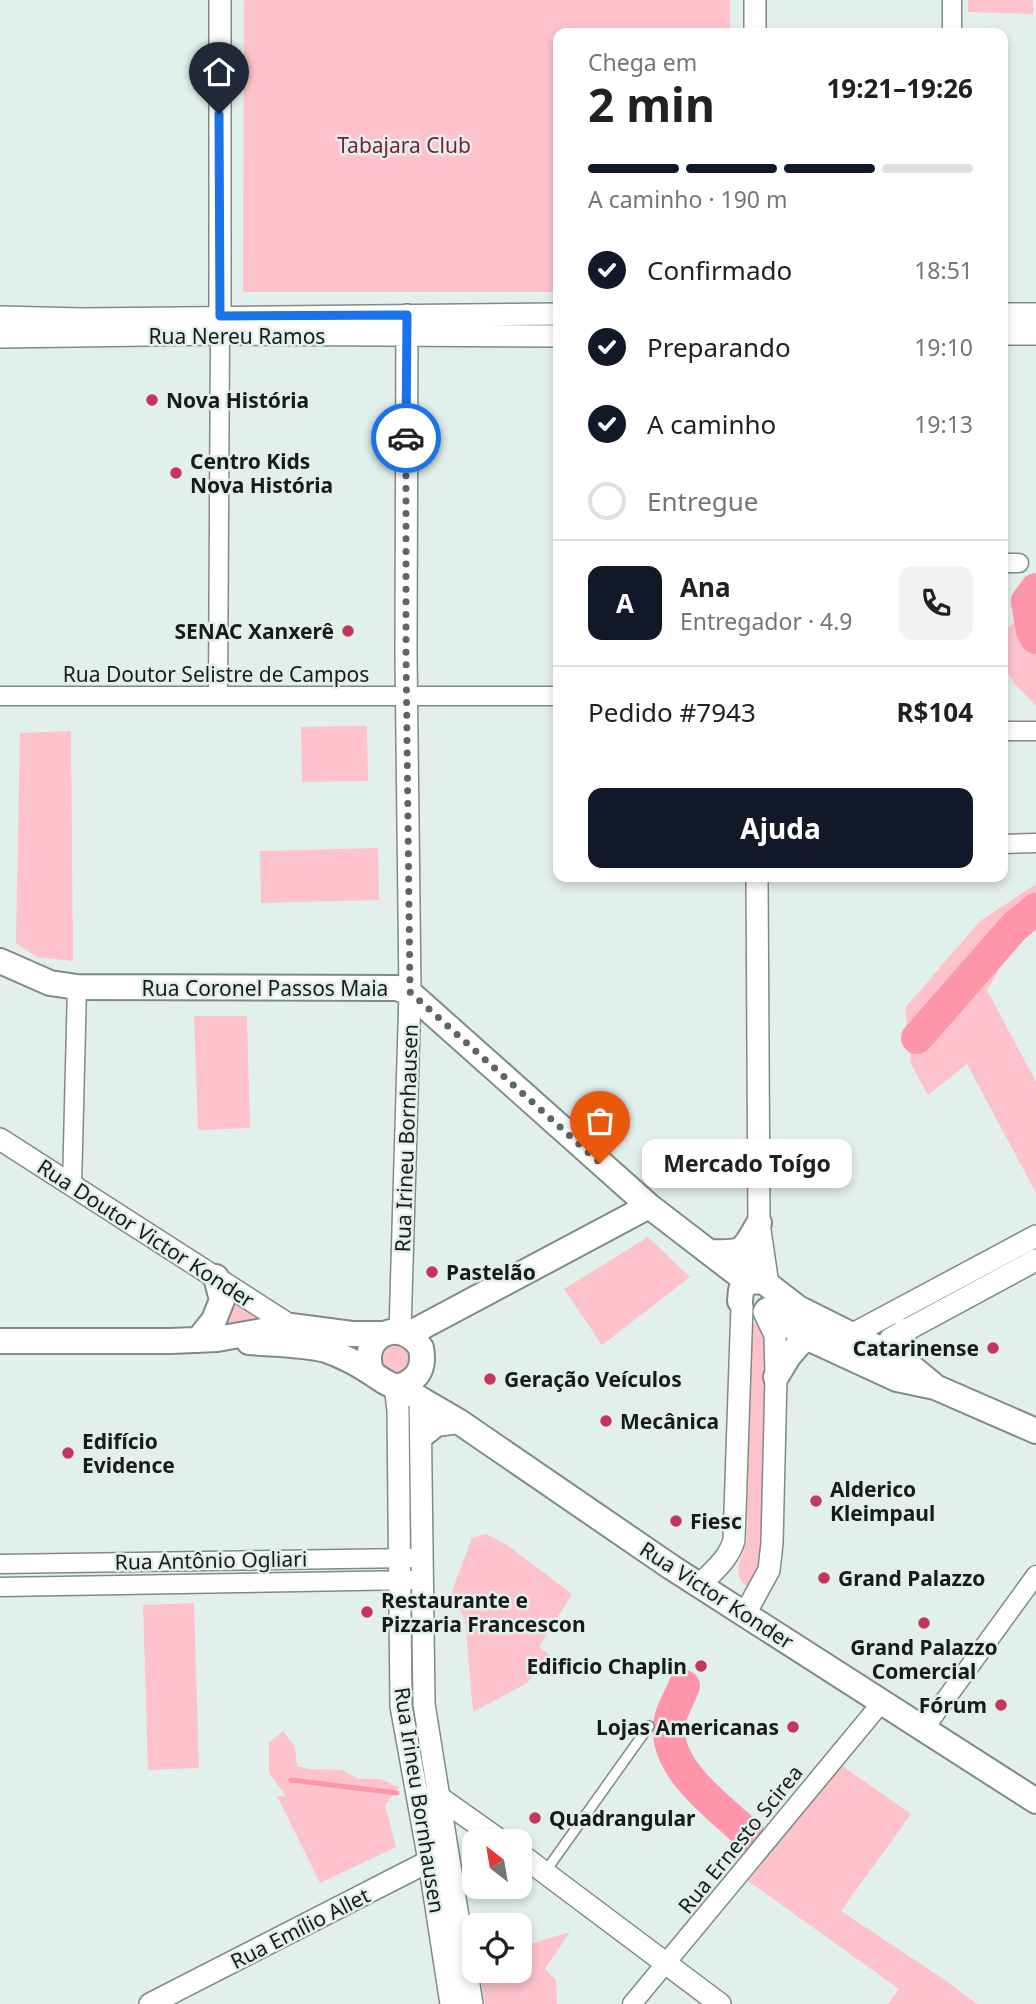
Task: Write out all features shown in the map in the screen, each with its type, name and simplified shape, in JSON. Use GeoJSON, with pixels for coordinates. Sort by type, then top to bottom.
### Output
{"type":"FeatureCollection","features":[{"type":"Feature","properties":{"kind":"main road","name":"Rua Coronel Passos Maia"},"geometry":{"type":"LineString","coordinates":[[0,961],[50,983],[77,987],[397,988],[410,992],[649,1206],[702,1247],[808,1338],[897,1378],[935,1387],[1036,1431]]}},
{"type":"Feature","properties":{"kind":"main road"},"geometry":{"type":"LineString","coordinates":[[372,1373],[368,1356],[376,1340],[472,1303],[649,1206]]}},
{"type":"Feature","properties":{"kind":"main road"},"geometry":{"type":"LineString","coordinates":[[702,1247],[734,1253],[744,1249],[759,1223]]}},
{"type":"Feature","properties":{"kind":"main road"},"geometry":{"type":"LineString","coordinates":[[208,1339],[222,1300],[216,1277]]}},
{"type":"Feature","properties":{"kind":"main road","name":"Rua Coronel Passos Maia"},"geometry":{"type":"LineString","coordinates":[[756,1296],[798,1308],[876,1347],[904,1362],[935,1387]]}},
{"type":"Feature","properties":{"kind":"main road"},"geometry":{"type":"LineString","coordinates":[[411,1380],[472,1303]]}},
{"type":"Feature","properties":{"kind":"main road"},"geometry":{"type":"LineString","coordinates":[[291,1326],[326,1350],[372,1373],[378,1380],[411,1380]]}},
{"type":"Feature","properties":{"kind":"main road"},"geometry":{"type":"LineString","coordinates":[[208,1339],[291,1326],[352,1334],[397,1333],[421,1348],[411,1380]]}},
{"type":"Feature","properties":{"kind":"main road"},"geometry":{"type":"LineString","coordinates":[[904,1362],[899,1346],[905,1331]]}},
{"type":"Feature","properties":{"kind":"main road"},"geometry":{"type":"LineString","coordinates":[[776,1377],[788,1357],[808,1338],[851,1348],[876,1347]]}},
{"type":"Feature","properties":{"kind":"main road"},"geometry":{"type":"LineString","coordinates":[[0,1341],[208,1339],[326,1350]]}},
{"type":"Feature","properties":{"kind":"main road","name":"Rua Victor Konder"},"geometry":{"type":"LineString","coordinates":[[411,1380],[458,1421],[700,1585],[1036,1801]]}},
{"type":"Feature","properties":{"kind":"main road"},"geometry":{"type":"LineString","coordinates":[[422,1435],[436,1424],[458,1421]]}},
{"type":"Feature","properties":{"kind":"street"},"geometry":{"type":"LineString","coordinates":[[218,696],[219,0]]}},
{"type":"Feature","properties":{"kind":"street"},"geometry":{"type":"LineString","coordinates":[[755,0],[755,28]]}},
{"type":"Feature","properties":{"kind":"street"},"geometry":{"type":"LineString","coordinates":[[952,28],[953,0]]}},
{"type":"Feature","properties":{"kind":"street"},"geometry":{"type":"LineString","coordinates":[[530,314],[530,336]]}},
{"type":"Feature","properties":{"kind":"street","name":"Rua Nereu Ramos"},"geometry":{"type":"LineString","coordinates":[[0,337],[82,328],[407,325],[553,314]]}},
{"type":"Feature","properties":{"kind":"street","name":"Rua Nereu Ramos"},"geometry":{"type":"LineString","coordinates":[[0,317],[82,328]]}},
{"type":"Feature","properties":{"kind":"street","name":"Rua Nereu Ramos"},"geometry":{"type":"LineString","coordinates":[[407,325],[553,336]]}},
{"type":"Feature","properties":{"kind":"street","name":"Rua Irineu Bornhausen"},"geometry":{"type":"LineString","coordinates":[[397,1333],[410,992],[406,697],[407,325]]}},
{"type":"Feature","properties":{"kind":"street","name":"Rua Doutor Selistre de Campos"},"geometry":{"type":"LineString","coordinates":[[0,696],[553,696]]}},
{"type":"Feature","properties":{"kind":"street"},"geometry":{"type":"LineString","coordinates":[[1008,731],[1036,731]]}},
{"type":"Feature","properties":{"kind":"street"},"geometry":{"type":"LineString","coordinates":[[1008,844],[1036,844]]}},
{"type":"Feature","properties":{"kind":"street"},"geometry":{"type":"LineString","coordinates":[[700,1585],[726,1558],[734,1540],[756,1296],[750,1259],[759,1223],[757,882]]}},
{"type":"Feature","properties":{"kind":"street"},"geometry":{"type":"LineString","coordinates":[[72,1186],[77,987]]}},
{"type":"Feature","properties":{"kind":"street","name":"Rua Doutor Victor Konder"},"geometry":{"type":"LineString","coordinates":[[0,1139],[291,1326]]}},
{"type":"Feature","properties":{"kind":"street"},"geometry":{"type":"LineString","coordinates":[[851,1335],[1036,1236]]}},
{"type":"Feature","properties":{"kind":"street"},"geometry":{"type":"LineString","coordinates":[[876,1347],[1036,1260]]}},
{"type":"Feature","properties":{"kind":"street"},"geometry":{"type":"LineString","coordinates":[[933,1292],[943,1311]]}},
{"type":"Feature","properties":{"kind":"street"},"geometry":{"type":"LineString","coordinates":[[745,1614],[769,1570],[772,1543],[775,1335],[756,1296]]}},
{"type":"Feature","properties":{"kind":"street","name":"Rua Irineu Bornhausen"},"geometry":{"type":"LineString","coordinates":[[411,1380],[422,1435],[424,1704],[449,1852],[461,2002]]}},
{"type":"Feature","properties":{"kind":"street","name":"Rua Irineu Bornhausen"},"geometry":{"type":"LineString","coordinates":[[411,1380],[398,1410],[401,1706],[429,1861],[461,2002]]}},
{"type":"Feature","properties":{"kind":"street"},"geometry":{"type":"LineString","coordinates":[[398,1460],[422,1461]]}},
{"type":"Feature","properties":{"kind":"street","name":"Rua Antônio Ogliari"},"geometry":{"type":"LineString","coordinates":[[0,1564],[423,1558]]}},
{"type":"Feature","properties":{"kind":"street"},"geometry":{"type":"LineString","coordinates":[[289,1581],[290,1559]]}},
{"type":"Feature","properties":{"kind":"street"},"geometry":{"type":"LineString","coordinates":[[213,1560],[214,1583]]}},
{"type":"Feature","properties":{"kind":"street"},"geometry":{"type":"LineString","coordinates":[[131,1562],[131,1585]]}},
{"type":"Feature","properties":{"kind":"street"},"geometry":{"type":"LineString","coordinates":[[48,1587],[50,1563]]}},
{"type":"Feature","properties":{"kind":"street"},"geometry":{"type":"LineString","coordinates":[[924,1728],[1036,1575]]}},
{"type":"Feature","properties":{"kind":"street","name":"Rua Antônio Ogliari"},"geometry":{"type":"LineString","coordinates":[[0,1587],[289,1581],[423,1589]]}},
{"type":"Feature","properties":{"kind":"street","name":"Rua Ernesto Scirea"},"geometry":{"type":"LineString","coordinates":[[632,2004],[882,1702]]}},
{"type":"Feature","properties":{"kind":"street"},"geometry":{"type":"LineString","coordinates":[[414,1780],[484,1829]]}},
{"type":"Feature","properties":{"kind":"street","name":"Rua Emílio Allet"},"geometry":{"type":"LineString","coordinates":[[150,2004],[179,1998],[449,1852]]}},
{"type":"Feature","properties":{"kind":"street"},"geometry":{"type":"LineString","coordinates":[[532,1863],[720,2004]]}},
{"type":"Feature","properties":{"kind":"lane"},"geometry":{"type":"LineString","coordinates":[[545,1872],[649,1726]]}},
{"type":"Feature","properties":{"kind":"green space","name":"Tabajara Club"},"geometry":{"type":"Polygon","coordinates":[[[244,0],[730,0],[730,28],[553,28],[553,292],[243,292],[244,0]]]}},
{"type":"Feature","properties":{"kind":"green space"},"geometry":{"type":"Polygon","coordinates":[[[968,0],[1033,0],[1033,14],[968,12],[968,0]]]}},
{"type":"Feature","properties":{"kind":"green space"},"geometry":{"type":"Polygon","coordinates":[[[1036,608],[1036,706],[1008,673],[1009,627],[1036,608]]]}},
{"type":"Feature","properties":{"kind":"green space"},"geometry":{"type":"Polygon","coordinates":[[[367,726],[368,781],[302,782],[301,727],[367,726]]]}},
{"type":"Feature","properties":{"kind":"green space"},"geometry":{"type":"Polygon","coordinates":[[[71,731],[73,961],[37,957],[16,943],[20,733],[71,731]]]}},
{"type":"Feature","properties":{"kind":"green space"},"geometry":{"type":"Polygon","coordinates":[[[378,848],[379,900],[261,903],[260,851],[378,848]]]}},
{"type":"Feature","properties":{"kind":"green space"},"geometry":{"type":"Polygon","coordinates":[[[1036,884],[1036,924],[1020,933],[987,990],[1036,1082],[1036,1193],[967,1064],[928,1095],[911,1064],[905,1008],[980,921],[1036,884]]]}},
{"type":"Feature","properties":{"kind":"green space"},"geometry":{"type":"Polygon","coordinates":[[[194,1016],[247,1016],[250,1128],[198,1130],[194,1016]]]}},
{"type":"Feature","properties":{"kind":"green space"},"geometry":{"type":"Polygon","coordinates":[[[648,1237],[690,1277],[602,1345],[564,1289],[648,1237]]]}},
{"type":"Feature","properties":{"kind":"green space"},"geometry":{"type":"Polygon","coordinates":[[[227,1290],[274,1322],[217,1332],[227,1290]]]}},
{"type":"Feature","properties":{"kind":"green space"},"geometry":{"type":"Polygon","coordinates":[[[753,1323],[771,1334],[777,1516],[754,1584],[746,1586],[738,1570],[747,1541],[749,1327],[753,1323]]]}},
{"type":"Feature","properties":{"kind":"green space"},"geometry":{"type":"Polygon","coordinates":[[[395,1343],[406,1347],[410,1358],[406,1369],[395,1373],[384,1369],[380,1358],[384,1347],[395,1343]]]}},
{"type":"Feature","properties":{"kind":"green space"},"geometry":{"type":"Polygon","coordinates":[[[486,1534],[507,1545],[572,1594],[539,1647],[551,1656],[527,1683],[473,1712],[465,1619],[451,1594],[472,1538],[486,1534]]]}},
{"type":"Feature","properties":{"kind":"green space"},"geometry":{"type":"Polygon","coordinates":[[[194,1603],[199,1768],[148,1770],[143,1605],[194,1603]]]}},
{"type":"Feature","properties":{"kind":"green space"},"geometry":{"type":"Polygon","coordinates":[[[283,1731],[295,1747],[297,1766],[342,1770],[358,1779],[380,1779],[399,1787],[385,1805],[396,1847],[320,1883],[277,1796],[286,1796],[269,1773],[269,1743],[283,1731]]]}},
{"type":"Feature","properties":{"kind":"green space"},"geometry":{"type":"Polygon","coordinates":[[[841,1765],[911,1814],[841,1911],[977,2004],[888,2004],[899,1989],[748,1881],[841,1765]]]}},
{"type":"Feature","properties":{"kind":"green space"},"geometry":{"type":"Polygon","coordinates":[[[570,1932],[545,1969],[556,1980],[557,2004],[485,2004],[482,1983],[532,1983],[532,1943],[570,1932]]]}},
{"type":"Feature","properties":{"kind":"waterway"},"geometry":{"type":"LineString","coordinates":[[1036,589],[1027,601],[1032,631],[1036,638]]}},
{"type":"Feature","properties":{"kind":"waterway"},"geometry":{"type":"LineString","coordinates":[[917,1038],[1014,927],[1036,909]]}},
{"type":"Feature","properties":{"kind":"waterway"},"geometry":{"type":"LineString","coordinates":[[684,1686],[669,1723],[671,1744],[677,1759],[697,1788],[749,1835]]}},
{"type":"Feature","properties":{"kind":"waterway"},"geometry":{"type":"LineString","coordinates":[[291,1780],[397,1793]]}},
{"type":"Feature","properties":{"kind":"way so far"},"geometry":{"type":"LineString","coordinates":[[406,438],[410,992],[600,1163]]}},
{"type":"Feature","properties":{"kind":"place","name":"Nova História"},"geometry":{"type":"Point","coordinates":[152,400]}},
{"type":"Feature","properties":{"kind":"place","name":"Centro Kids Nova História"},"geometry":{"type":"Point","coordinates":[176,473]}},
{"type":"Feature","properties":{"kind":"place","name":"SENAC Xanxerê"},"geometry":{"type":"Point","coordinates":[348,631]}},
{"type":"Feature","properties":{"kind":"place","name":"Mercado Toígo"},"geometry":{"type":"Point","coordinates":[600,1163]}},
{"type":"Feature","properties":{"kind":"place","name":"Pastelão"},"geometry":{"type":"Point","coordinates":[432,1272]}},
{"type":"Feature","properties":{"kind":"place","name":"Catarinense"},"geometry":{"type":"Point","coordinates":[993,1348]}},
{"type":"Feature","properties":{"kind":"place","name":"Geração Veículos"},"geometry":{"type":"Point","coordinates":[490,1379]}},
{"type":"Feature","properties":{"kind":"place","name":"Mecânica"},"geometry":{"type":"Point","coordinates":[606,1421]}},
{"type":"Feature","properties":{"kind":"place","name":"Edifício Evidence"},"geometry":{"type":"Point","coordinates":[68,1453]}},
{"type":"Feature","properties":{"kind":"place","name":"Alderico Kleimpaul"},"geometry":{"type":"Point","coordinates":[816,1501]}},
{"type":"Feature","properties":{"kind":"place","name":"Fiesc"},"geometry":{"type":"Point","coordinates":[676,1521]}},
{"type":"Feature","properties":{"kind":"place","name":"Grand Palazzo"},"geometry":{"type":"Point","coordinates":[824,1578]}},
{"type":"Feature","properties":{"kind":"place","name":"Restaurante e Pizzaria Francescon"},"geometry":{"type":"Point","coordinates":[367,1612]}},
{"type":"Feature","properties":{"kind":"place","name":"Grand Palazzo Comercial"},"geometry":{"type":"Point","coordinates":[924,1623]}},
{"type":"Feature","properties":{"kind":"place","name":"Edificio Chaplin"},"geometry":{"type":"Point","coordinates":[701,1666]}},
{"type":"Feature","properties":{"kind":"place","name":"Fórum"},"geometry":{"type":"Point","coordinates":[1001,1705]}},
{"type":"Feature","properties":{"kind":"place","name":"Lojas Americanas"},"geometry":{"type":"Point","coordinates":[793,1727]}},
{"type":"Feature","properties":{"kind":"place","name":"Quadrangular"},"geometry":{"type":"Point","coordinates":[535,1818]}},
{"type":"Feature","properties":{"kind":"route"},"geometry":{"type":"LineString","coordinates":[[219,114],[220,316],[407,315],[406,438]]}}]}
